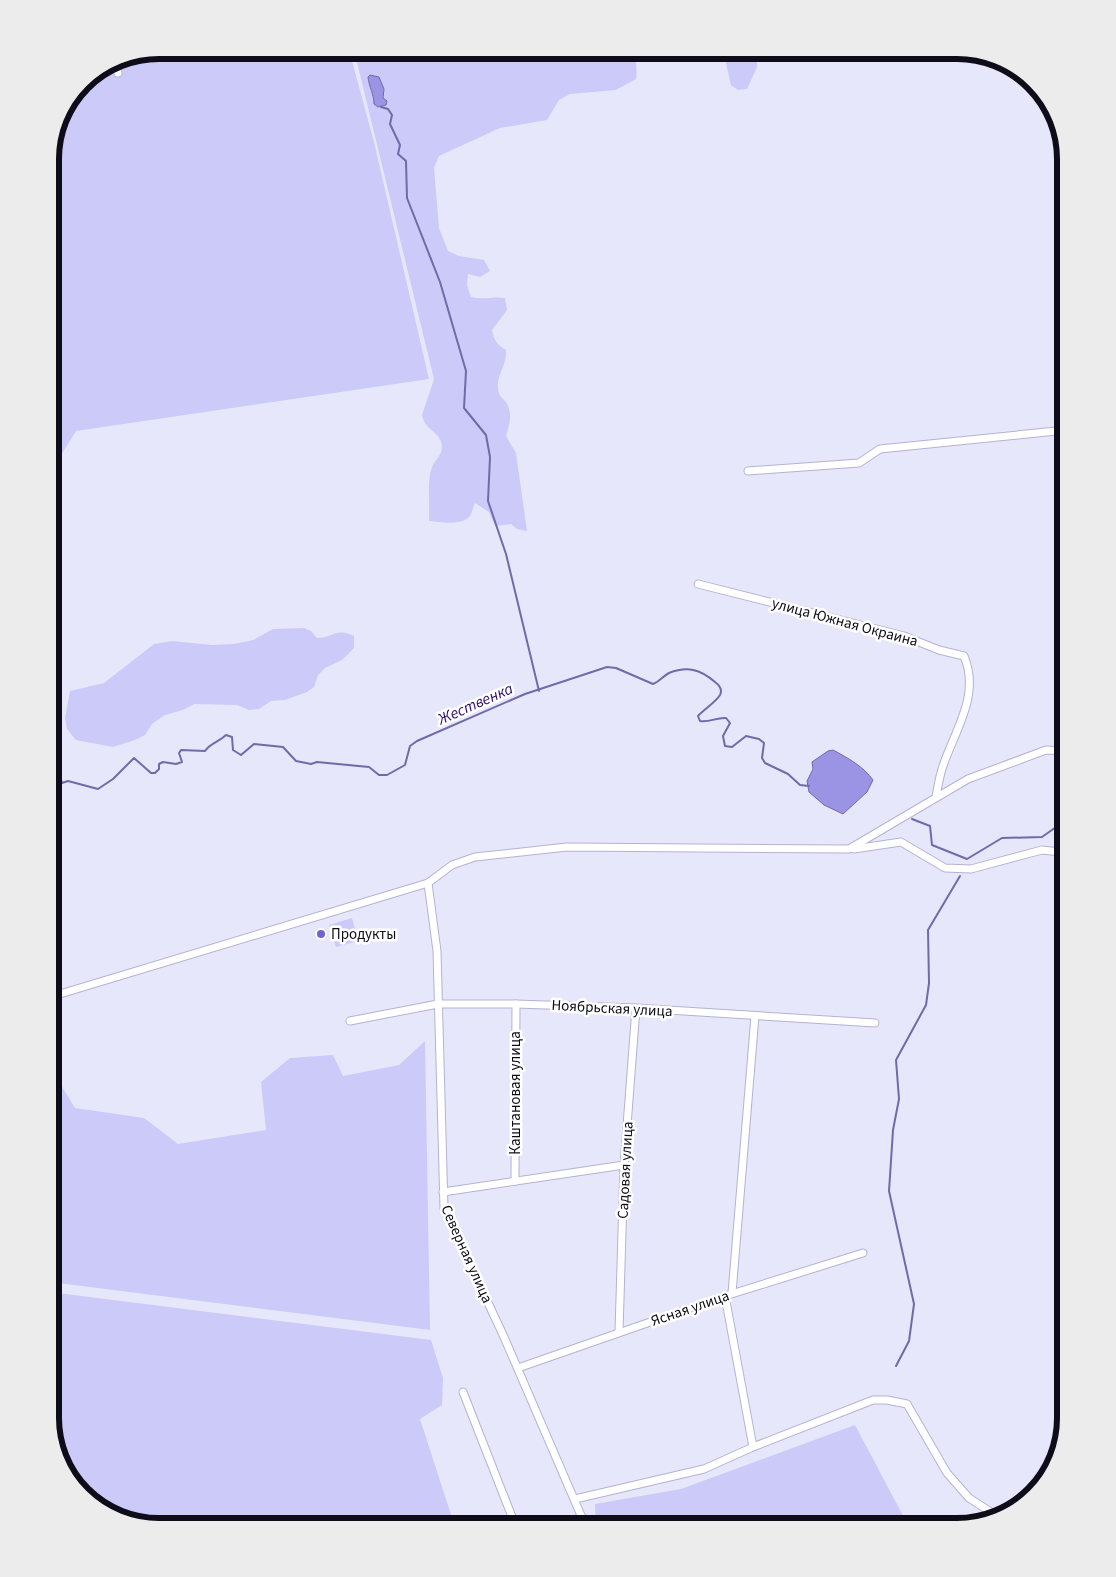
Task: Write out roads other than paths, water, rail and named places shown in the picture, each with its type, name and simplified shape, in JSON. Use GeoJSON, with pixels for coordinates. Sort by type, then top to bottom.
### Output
{"type":"FeatureCollection","features":[{"type":"Feature","properties":{"kind":"street"},"geometry":{"type":"LineString","coordinates":[[117,68],[118,73]]}},
{"type":"Feature","properties":{"kind":"street"},"geometry":{"type":"LineString","coordinates":[[748,471],[859,463],[880,450],[1057,431]]}},
{"type":"Feature","properties":{"kind":"street","name":"улица Южная Окраина"},"geometry":{"type":"LineString","coordinates":[[698,584],[904,636],[939,650],[964,656],[969,668],[971,684],[969,696],[964,717],[943,765],[936,797]]}},
{"type":"Feature","properties":{"kind":"street"},"geometry":{"type":"LineString","coordinates":[[849,849],[968,779],[1046,750],[1057,751]]}},
{"type":"Feature","properties":{"kind":"street"},"geometry":{"type":"LineString","coordinates":[[59,994],[428,883],[452,865],[475,857],[567,848],[849,849],[901,842],[945,868],[970,869],[1042,850],[1057,852]]}},
{"type":"Feature","properties":{"kind":"street","name":"Северная улица"},"geometry":{"type":"LineString","coordinates":[[428,883],[437,951],[444,1208],[518,1368],[582,1517]]}},
{"type":"Feature","properties":{"kind":"street","name":"Ноябрьская улица"},"geometry":{"type":"LineString","coordinates":[[350,1020],[438,1004],[516,1004],[636,1008],[875,1023]]}},
{"type":"Feature","properties":{"kind":"street","name":"Каштановая улица"},"geometry":{"type":"LineString","coordinates":[[515,1182],[516,1004]]}},
{"type":"Feature","properties":{"kind":"street","name":"Садовая улица"},"geometry":{"type":"LineString","coordinates":[[619,1332],[624,1165],[636,1008]]}},
{"type":"Feature","properties":{"kind":"street"},"geometry":{"type":"LineString","coordinates":[[753,1447],[729,1294],[755,1016]]}},
{"type":"Feature","properties":{"kind":"street"},"geometry":{"type":"LineString","coordinates":[[443,1192],[624,1165]]}},
{"type":"Feature","properties":{"kind":"street","name":"Ясная улица"},"geometry":{"type":"LineString","coordinates":[[518,1368],[729,1294],[863,1253]]}},
{"type":"Feature","properties":{"kind":"street"},"geometry":{"type":"LineString","coordinates":[[463,1392],[512,1518]]}},
{"type":"Feature","properties":{"kind":"street"},"geometry":{"type":"LineString","coordinates":[[575,1499],[704,1469],[753,1447],[873,1400],[887,1400],[907,1404],[947,1474],[969,1498],[991,1512]]}},
{"type":"Feature","properties":{"kind":"waterway"},"geometry":{"type":"LineString","coordinates":[[381,107],[388,109],[392,115],[390,124],[400,145],[398,154],[406,161],[407,198],[440,282],[466,371],[464,408],[486,435],[490,457],[488,501],[506,554],[539,691]]}},
{"type":"Feature","properties":{"kind":"waterway","name":"Жественка"},"geometry":{"type":"LineString","coordinates":[[59,774],[62,783],[68,781],[98,789],[113,779],[134,758],[151,773],[155,773],[159,769],[159,764],[163,762],[176,764],[182,762],[179,753],[181,750],[205,751],[209,746],[226,735],[232,737],[233,750],[241,755],[254,744],[283,747],[296,761],[311,764],[317,762],[369,767],[379,775],[387,775],[405,765],[410,746],[417,741],[525,694],[607,667],[616,668],[653,684],[669,673],[676,671],[688,669],[704,674],[720,687],[721,693],[698,716],[700,721],[726,718],[730,723],[723,736],[725,746],[732,747],[746,736],[759,739],[764,743],[762,758],[765,763],[788,774],[800,785],[809,786]]}},
{"type":"Feature","properties":{"kind":"waterway","name":"Жественка"},"geometry":{"type":"LineString","coordinates":[[912,819],[930,826],[932,845],[967,859],[1002,838],[1042,837],[1057,826]]}},
{"type":"Feature","properties":{"kind":"waterway"},"geometry":{"type":"LineString","coordinates":[[896,1366],[909,1341],[914,1304],[889,1191],[893,1130],[899,1099],[896,1060],[926,1005],[929,983],[928,930],[960,876]]}},
{"type":"Feature","properties":{"kind":"place","name":"Продукты"},"geometry":{"type":"Point","coordinates":[321,934]}}]}
